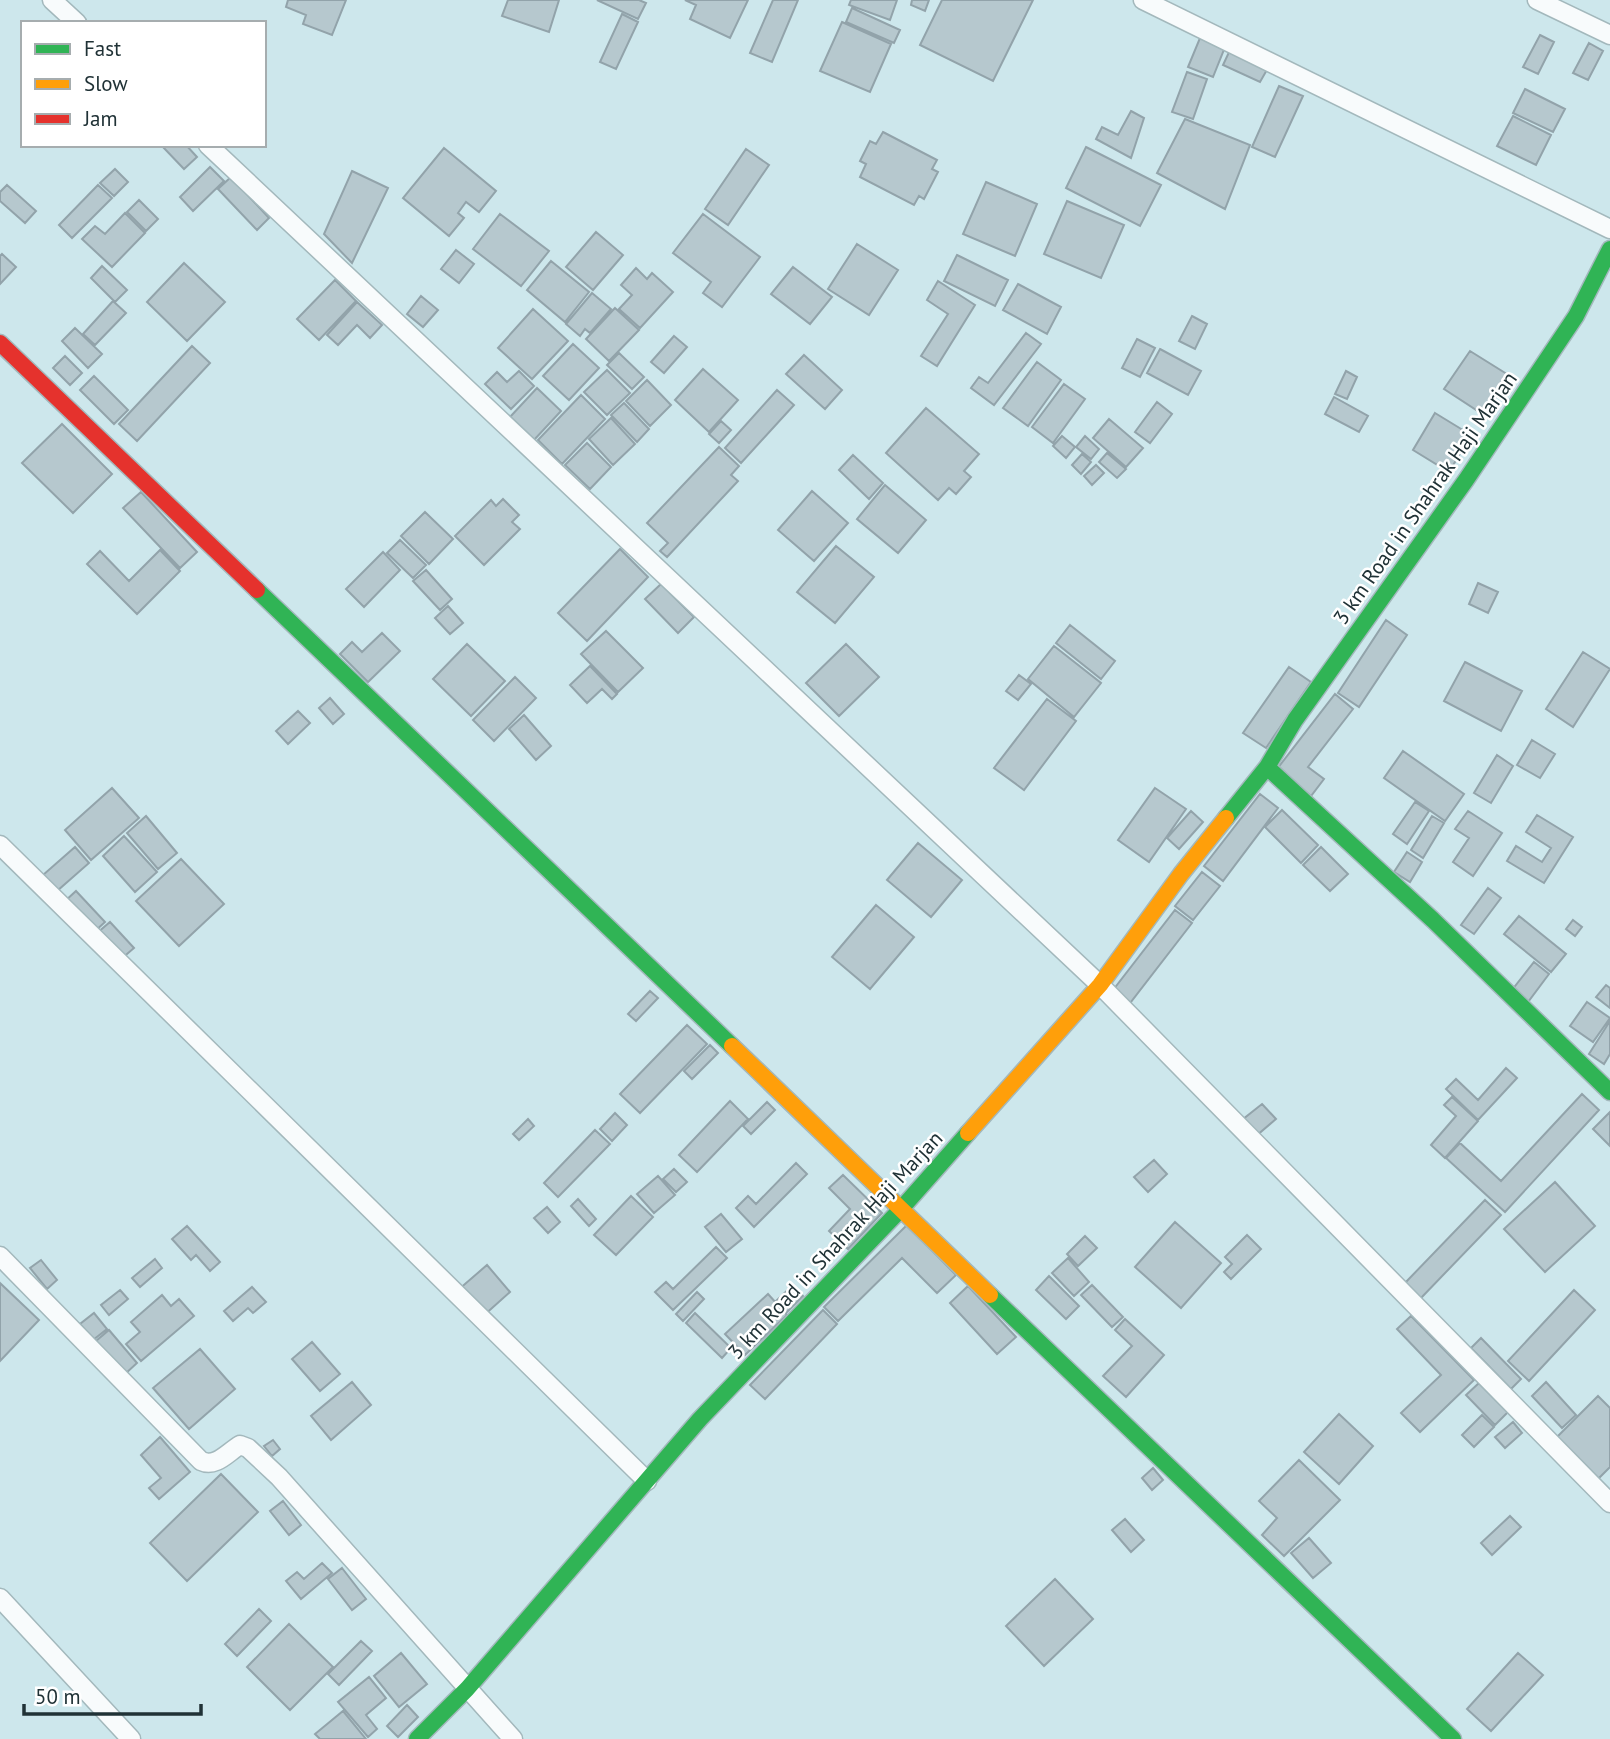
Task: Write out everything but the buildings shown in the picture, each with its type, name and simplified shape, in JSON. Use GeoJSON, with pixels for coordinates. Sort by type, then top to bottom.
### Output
{"type":"FeatureCollection","features":[{"type":"Feature","properties":{"kind":"street"},"geometry":{"type":"LineString","coordinates":[[52,0],[75,21]]}},
{"type":"Feature","properties":{"kind":"street"},"geometry":{"type":"LineString","coordinates":[[1143,0],[1610,229]]}},
{"type":"Feature","properties":{"kind":"street"},"geometry":{"type":"LineString","coordinates":[[1537,0],[1610,35]]}},
{"type":"Feature","properties":{"kind":"street"},"geometry":{"type":"LineString","coordinates":[[210,147],[1100,985],[1610,1503]]}},
{"type":"Feature","properties":{"kind":"street","name":"3 km Road in Shahrak Haji Marjan"},"geometry":{"type":"LineString","coordinates":[[417,1739],[467,1689],[709,1409],[901,1209],[1100,985],[1181,874],[1267,767],[1295,720],[1466,480],[1576,316],[1610,249]]}},
{"type":"Feature","properties":{"kind":"street"},"geometry":{"type":"LineString","coordinates":[[0,343],[1453,1739]]}},
{"type":"Feature","properties":{"kind":"street"},"geometry":{"type":"LineString","coordinates":[[1267,767],[1433,920],[1610,1093]]}},
{"type":"Feature","properties":{"kind":"street"},"geometry":{"type":"LineString","coordinates":[[0,845],[647,1481]]}},
{"type":"Feature","properties":{"kind":"street"},"geometry":{"type":"LineString","coordinates":[[0,1256],[201,1461],[213,1464],[240,1445],[248,1448],[264,1462],[513,1739]]}},
{"type":"Feature","properties":{"kind":"street"},"geometry":{"type":"LineString","coordinates":[[0,1598],[131,1739]]}},
{"type":"Feature","properties":{"kind":"traffic: fast"},"geometry":{"type":"LineString","coordinates":[[1226,818],[1267,767],[1295,720],[1466,480],[1576,316],[1610,249]]}},
{"type":"Feature","properties":{"kind":"traffic: fast"},"geometry":{"type":"LineString","coordinates":[[257,590],[732,1046]]}},
{"type":"Feature","properties":{"kind":"traffic: fast"},"geometry":{"type":"LineString","coordinates":[[1267,767],[1433,920],[1610,1092]]}},
{"type":"Feature","properties":{"kind":"traffic: fast"},"geometry":{"type":"LineString","coordinates":[[417,1739],[467,1689],[700,1419],[901,1209],[968,1133]]}},
{"type":"Feature","properties":{"kind":"traffic: fast"},"geometry":{"type":"LineString","coordinates":[[990,1295],[1453,1739]]}},
{"type":"Feature","properties":{"kind":"traffic: slow"},"geometry":{"type":"LineString","coordinates":[[968,1133],[1100,985],[1181,874],[1226,818]]}},
{"type":"Feature","properties":{"kind":"traffic: slow"},"geometry":{"type":"LineString","coordinates":[[732,1046],[990,1295]]}},
{"type":"Feature","properties":{"kind":"traffic: jam"},"geometry":{"type":"LineString","coordinates":[[0,343],[257,590]]}}]}
